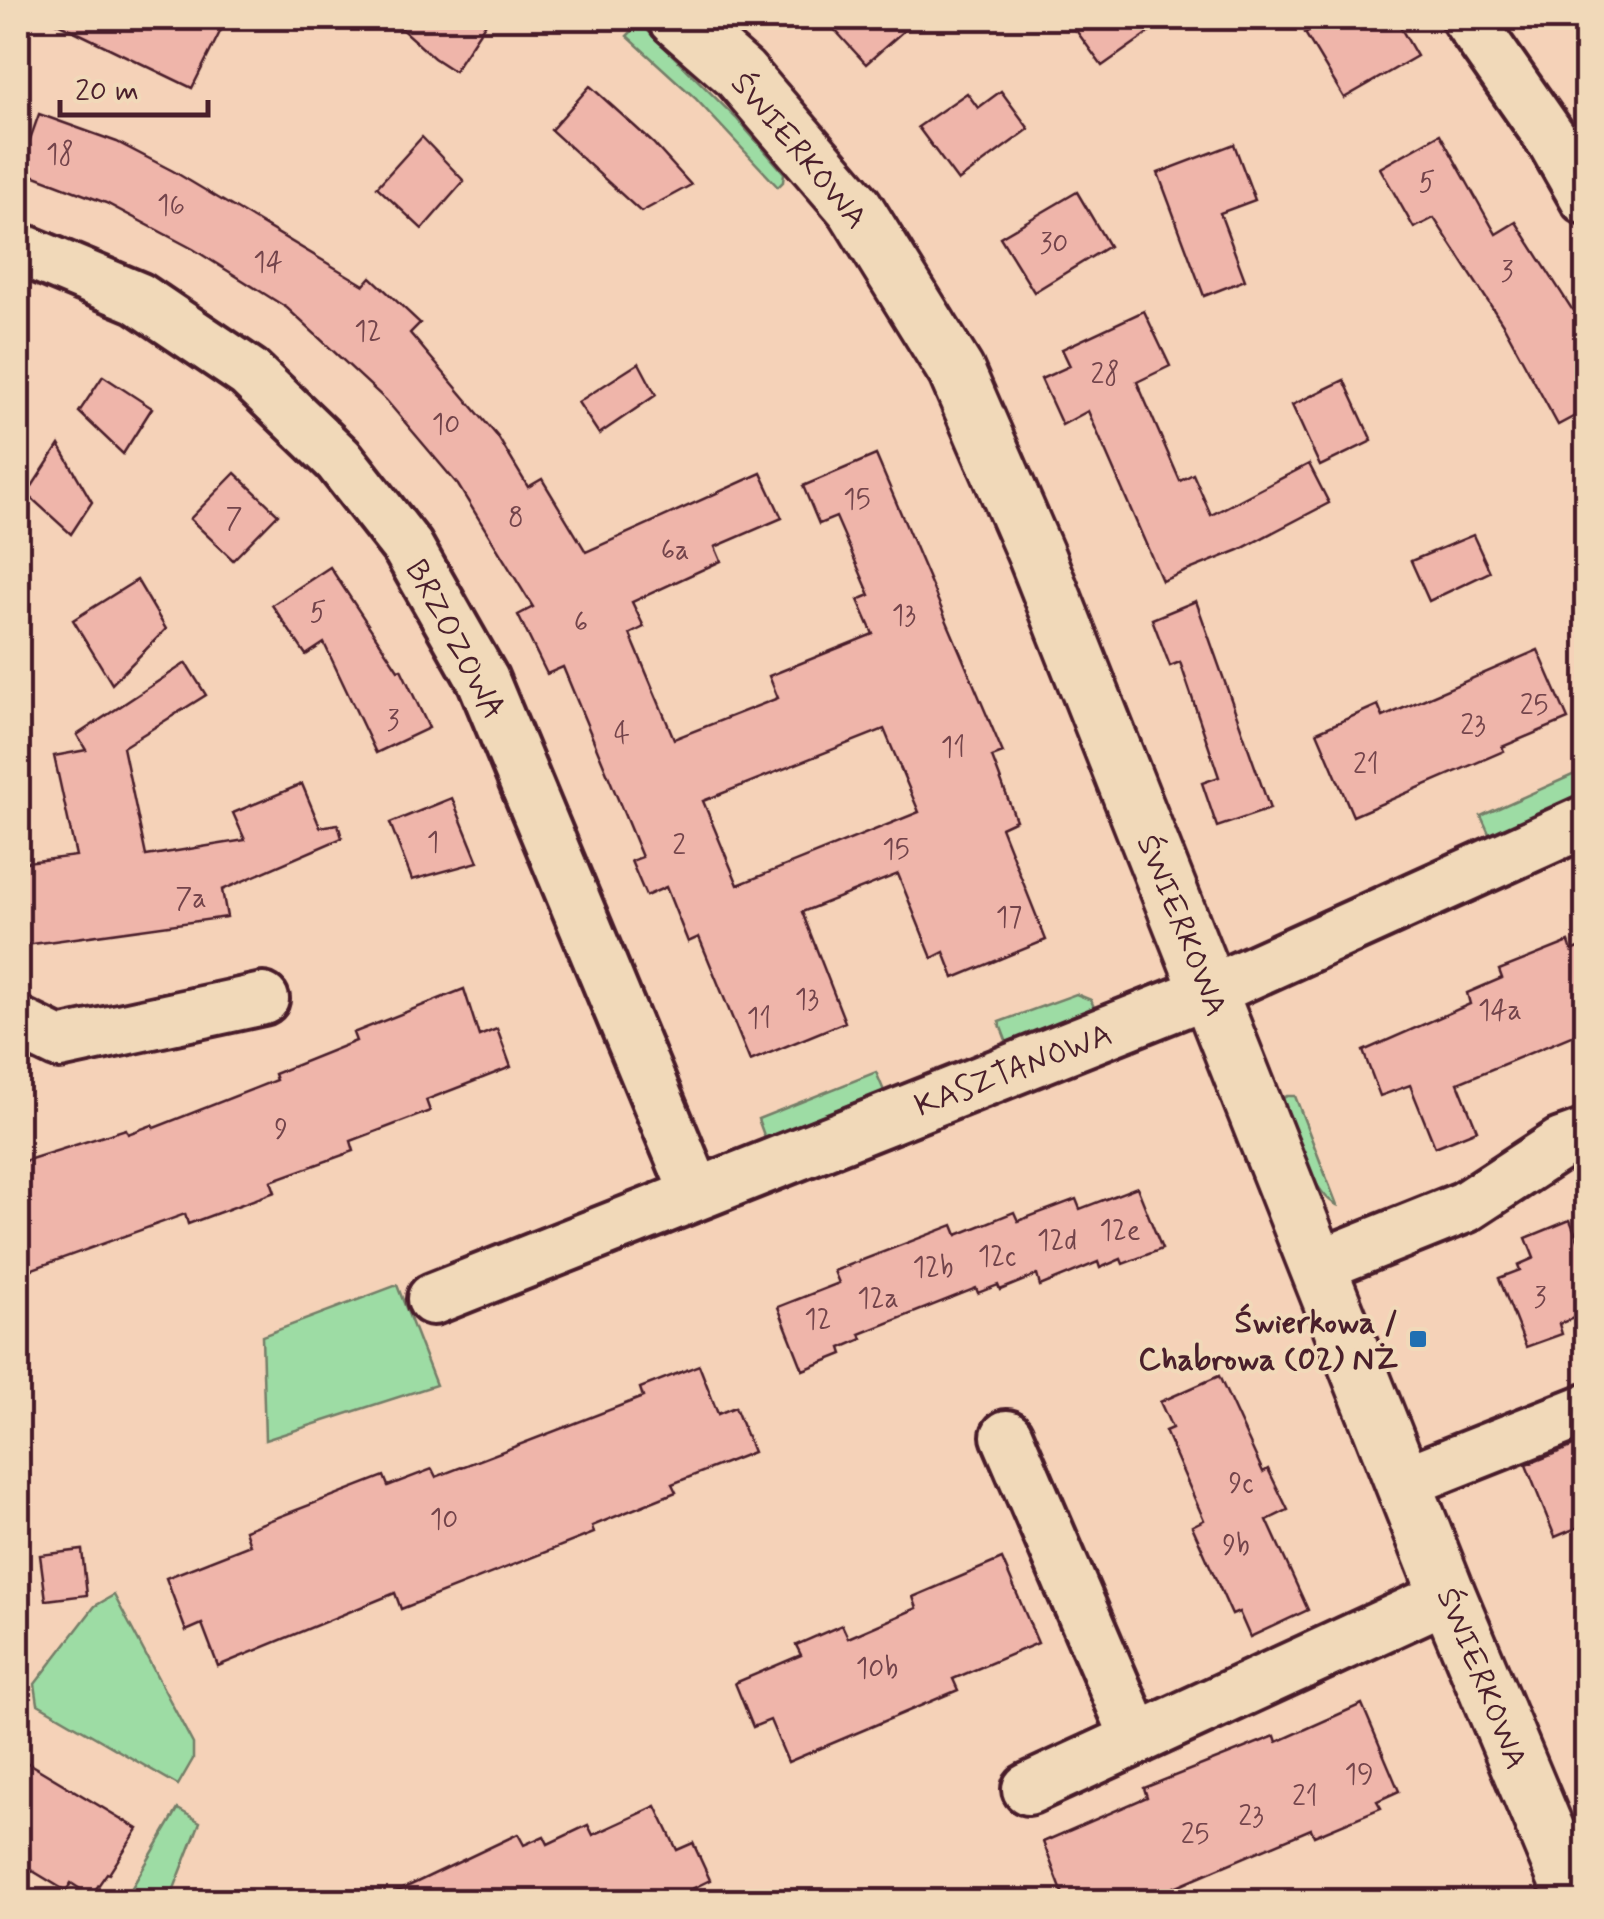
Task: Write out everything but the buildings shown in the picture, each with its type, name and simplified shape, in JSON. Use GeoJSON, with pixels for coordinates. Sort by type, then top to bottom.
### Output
{"type":"FeatureCollection","features":[{"type":"Feature","properties":{"kind":"street","name":"ŚWIERKOWA"},"geometry":{"type":"LineString","coordinates":[[676,18],[740,74],[854,208],[956,372],[1036,555],[1448,1596],[1576,1898]]}},
{"type":"Feature","properties":{"kind":"street"},"geometry":{"type":"LineString","coordinates":[[1467,18],[1570,129],[1586,199]]}},
{"type":"Feature","properties":{"kind":"street","name":"BRZOZOWA"},"geometry":{"type":"LineString","coordinates":[[18,248],[138,298],[249,374],[339,460],[408,548],[483,680],[696,1193]]}},
{"type":"Feature","properties":{"kind":"street","name":"KASZTANOWA"},"geometry":{"type":"LineString","coordinates":[[433,1298],[1210,992],[1586,822]]}},
{"type":"Feature","properties":{"kind":"street"},"geometry":{"type":"LineString","coordinates":[[18,1023],[58,1043],[263,999]]}},
{"type":"Feature","properties":{"kind":"street"},"geometry":{"type":"LineString","coordinates":[[1318,1266],[1465,1208],[1561,1144],[1586,1134]]}},
{"type":"Feature","properties":{"kind":"street"},"geometry":{"type":"LineString","coordinates":[[1404,1482],[1586,1410]]}},
{"type":"Feature","properties":{"kind":"street"},"geometry":{"type":"LineString","coordinates":[[1007,1436],[1137,1739]]}},
{"type":"Feature","properties":{"kind":"street"},"geometry":{"type":"LineString","coordinates":[[1028,1789],[1448,1596]]}},
{"type":"Feature","properties":{"kind":"green space"},"geometry":{"type":"Polygon","coordinates":[[[643,26],[736,118],[784,173],[778,187],[695,98],[627,36],[643,26]]]}},
{"type":"Feature","properties":{"kind":"green space"},"geometry":{"type":"Polygon","coordinates":[[[1586,769],[1586,795],[1491,838],[1481,816],[1586,769]]]}},
{"type":"Feature","properties":{"kind":"green space"},"geometry":{"type":"Polygon","coordinates":[[[1076,994],[1091,1000],[1095,1010],[1007,1043],[999,1022],[1076,994]]]}},
{"type":"Feature","properties":{"kind":"green space"},"geometry":{"type":"Polygon","coordinates":[[[876,1072],[884,1091],[765,1138],[758,1119],[876,1072]]]}},
{"type":"Feature","properties":{"kind":"green space"},"geometry":{"type":"Polygon","coordinates":[[[1295,1096],[1337,1205],[1319,1188],[1303,1158],[1280,1100],[1295,1096]]]}},
{"type":"Feature","properties":{"kind":"green space"},"geometry":{"type":"Polygon","coordinates":[[[397,1285],[436,1385],[265,1440],[262,1336],[397,1285]]]}},
{"type":"Feature","properties":{"kind":"green space"},"geometry":{"type":"Polygon","coordinates":[[[114,1595],[193,1744],[193,1759],[178,1785],[38,1704],[35,1684],[95,1606],[114,1595]]]}},
{"type":"Feature","properties":{"kind":"green space"},"geometry":{"type":"Polygon","coordinates":[[[178,1809],[200,1822],[174,1889],[155,1901],[124,1901],[178,1809]]]}},
{"type":"Feature","properties":{"kind":"place","name":"Świerkowa / Chabrowa (02) NŻ"},"geometry":{"type":"Point","coordinates":[1418,1339]}}]}
